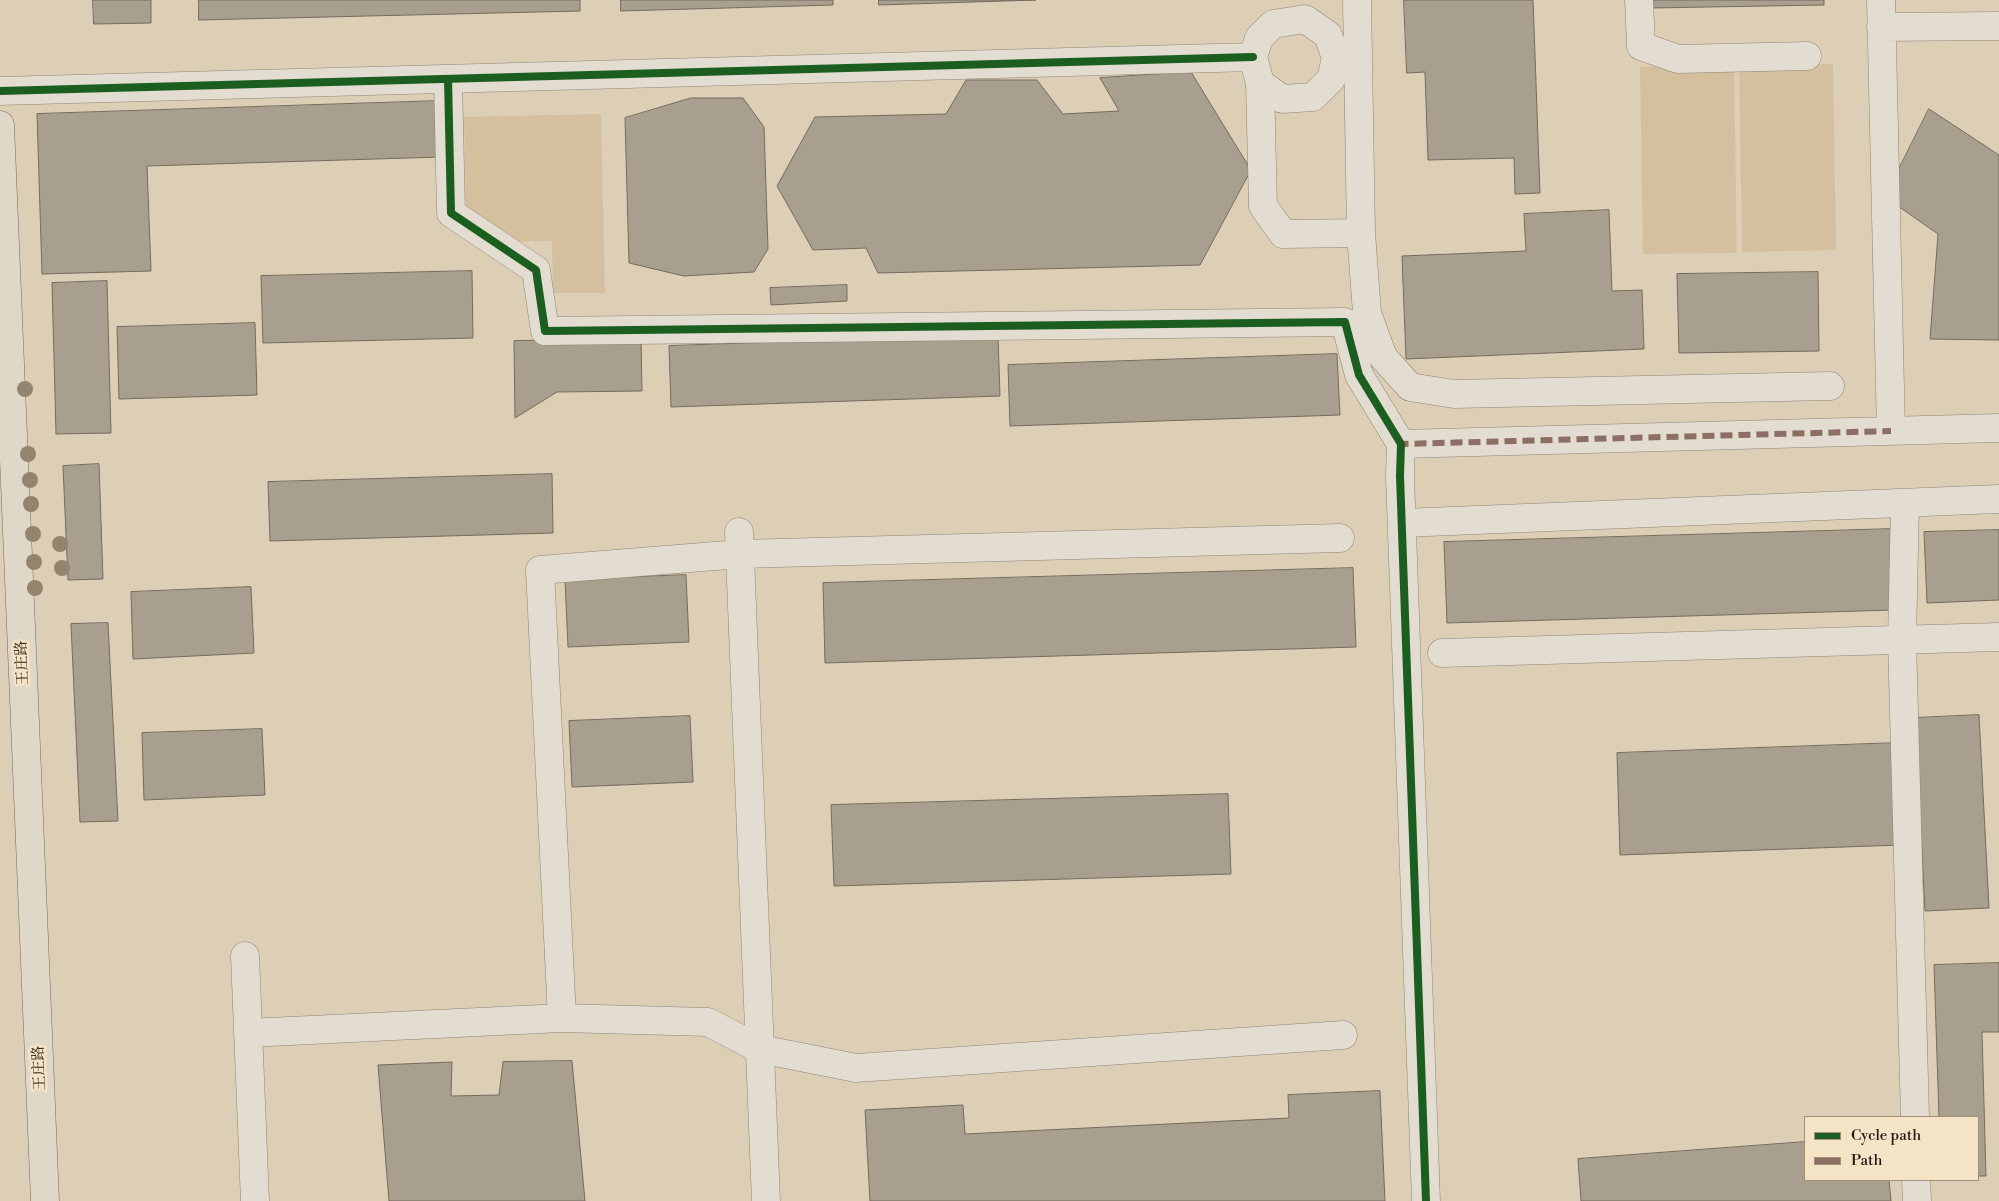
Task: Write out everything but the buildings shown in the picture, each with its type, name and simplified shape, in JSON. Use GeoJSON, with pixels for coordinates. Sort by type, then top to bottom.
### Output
{"type":"FeatureCollection","features":[{"type":"Feature","properties":{"kind":"main road","name":"王庄路"},"geometry":{"type":"LineString","coordinates":[[0,125],[45,1201]]}},
{"type":"Feature","properties":{"kind":"street"},"geometry":{"type":"LineString","coordinates":[[1357,0],[1347,58],[1367,313],[1383,357],[1410,388],[1454,394],[1830,386]]}},
{"type":"Feature","properties":{"kind":"street"},"geometry":{"type":"LineString","coordinates":[[1639,0],[1641,46],[1659,53],[1678,59],[1807,56]]}},
{"type":"Feature","properties":{"kind":"street"},"geometry":{"type":"LineString","coordinates":[[1880,0],[1891,431]]}},
{"type":"Feature","properties":{"kind":"street"},"geometry":{"type":"LineString","coordinates":[[1347,58],[1328,35],[1305,19],[1273,24],[1258,38],[1253,58],[1260,83],[1263,206],[1283,234],[1361,233]]}},
{"type":"Feature","properties":{"kind":"street"},"geometry":{"type":"LineString","coordinates":[[1881,27],[1999,26]]}},
{"type":"Feature","properties":{"kind":"street"},"geometry":{"type":"LineString","coordinates":[[0,91],[1253,58]]}},
{"type":"Feature","properties":{"kind":"street"},"geometry":{"type":"LineString","coordinates":[[1260,83],[1282,99],[1314,97],[1332,79],[1347,58]]}},
{"type":"Feature","properties":{"kind":"street"},"geometry":{"type":"LineString","coordinates":[[448,79],[451,213],[536,270],[546,332],[1345,322],[1359,374],[1401,444],[1402,523],[1426,1201]]}},
{"type":"Feature","properties":{"kind":"street"},"geometry":{"type":"LineString","coordinates":[[1401,444],[1999,428]]}},
{"type":"Feature","properties":{"kind":"street"},"geometry":{"type":"LineString","coordinates":[[1402,523],[1999,499]]}},
{"type":"Feature","properties":{"kind":"street"},"geometry":{"type":"LineString","coordinates":[[1905,503],[1902,640],[1915,1116]]}},
{"type":"Feature","properties":{"kind":"street"},"geometry":{"type":"LineString","coordinates":[[562,1018],[540,570],[740,543],[1340,538]]}},
{"type":"Feature","properties":{"kind":"street"},"geometry":{"type":"LineString","coordinates":[[740,543],[766,1201]]}},
{"type":"Feature","properties":{"kind":"street"},"geometry":{"type":"LineString","coordinates":[[1442,653],[1999,637]]}},
{"type":"Feature","properties":{"kind":"street"},"geometry":{"type":"LineString","coordinates":[[245,956],[256,1201]]}},
{"type":"Feature","properties":{"kind":"street"},"geometry":{"type":"LineString","coordinates":[[248,1033],[562,1018],[708,1022],[760,1049],[856,1068],[1343,1035]]}},
{"type":"Feature","properties":{"kind":"street"},"geometry":{"type":"LineString","coordinates":[[1916,1181],[1917,1201]]}},
{"type":"Feature","properties":{"kind":"shaded area"},"geometry":{"type":"Polygon","coordinates":[[[1833,64],[1836,250],[1742,252],[1739,65],[1833,64]]]}},
{"type":"Feature","properties":{"kind":"shaded area"},"geometry":{"type":"Polygon","coordinates":[[[1734,65],[1737,253],[1643,254],[1640,67],[1734,65]]]}},
{"type":"Feature","properties":{"kind":"shaded area"},"geometry":{"type":"Polygon","coordinates":[[[601,114],[605,293],[553,293],[552,241],[495,242],[466,214],[464,117],[601,114]]]}},
{"type":"Feature","properties":{"kind":"marked path"},"geometry":{"type":"LineString","coordinates":[[1399,440],[1401,444],[1891,431]]}},
{"type":"Feature","properties":{"kind":"cycle path"},"geometry":{"type":"LineString","coordinates":[[0,91],[1253,57]]}},
{"type":"Feature","properties":{"kind":"cycle path"},"geometry":{"type":"LineString","coordinates":[[448,79],[451,213],[536,270],[545,331],[1345,322],[1359,375],[1401,444],[1400,476],[1426,1201]]}}]}
